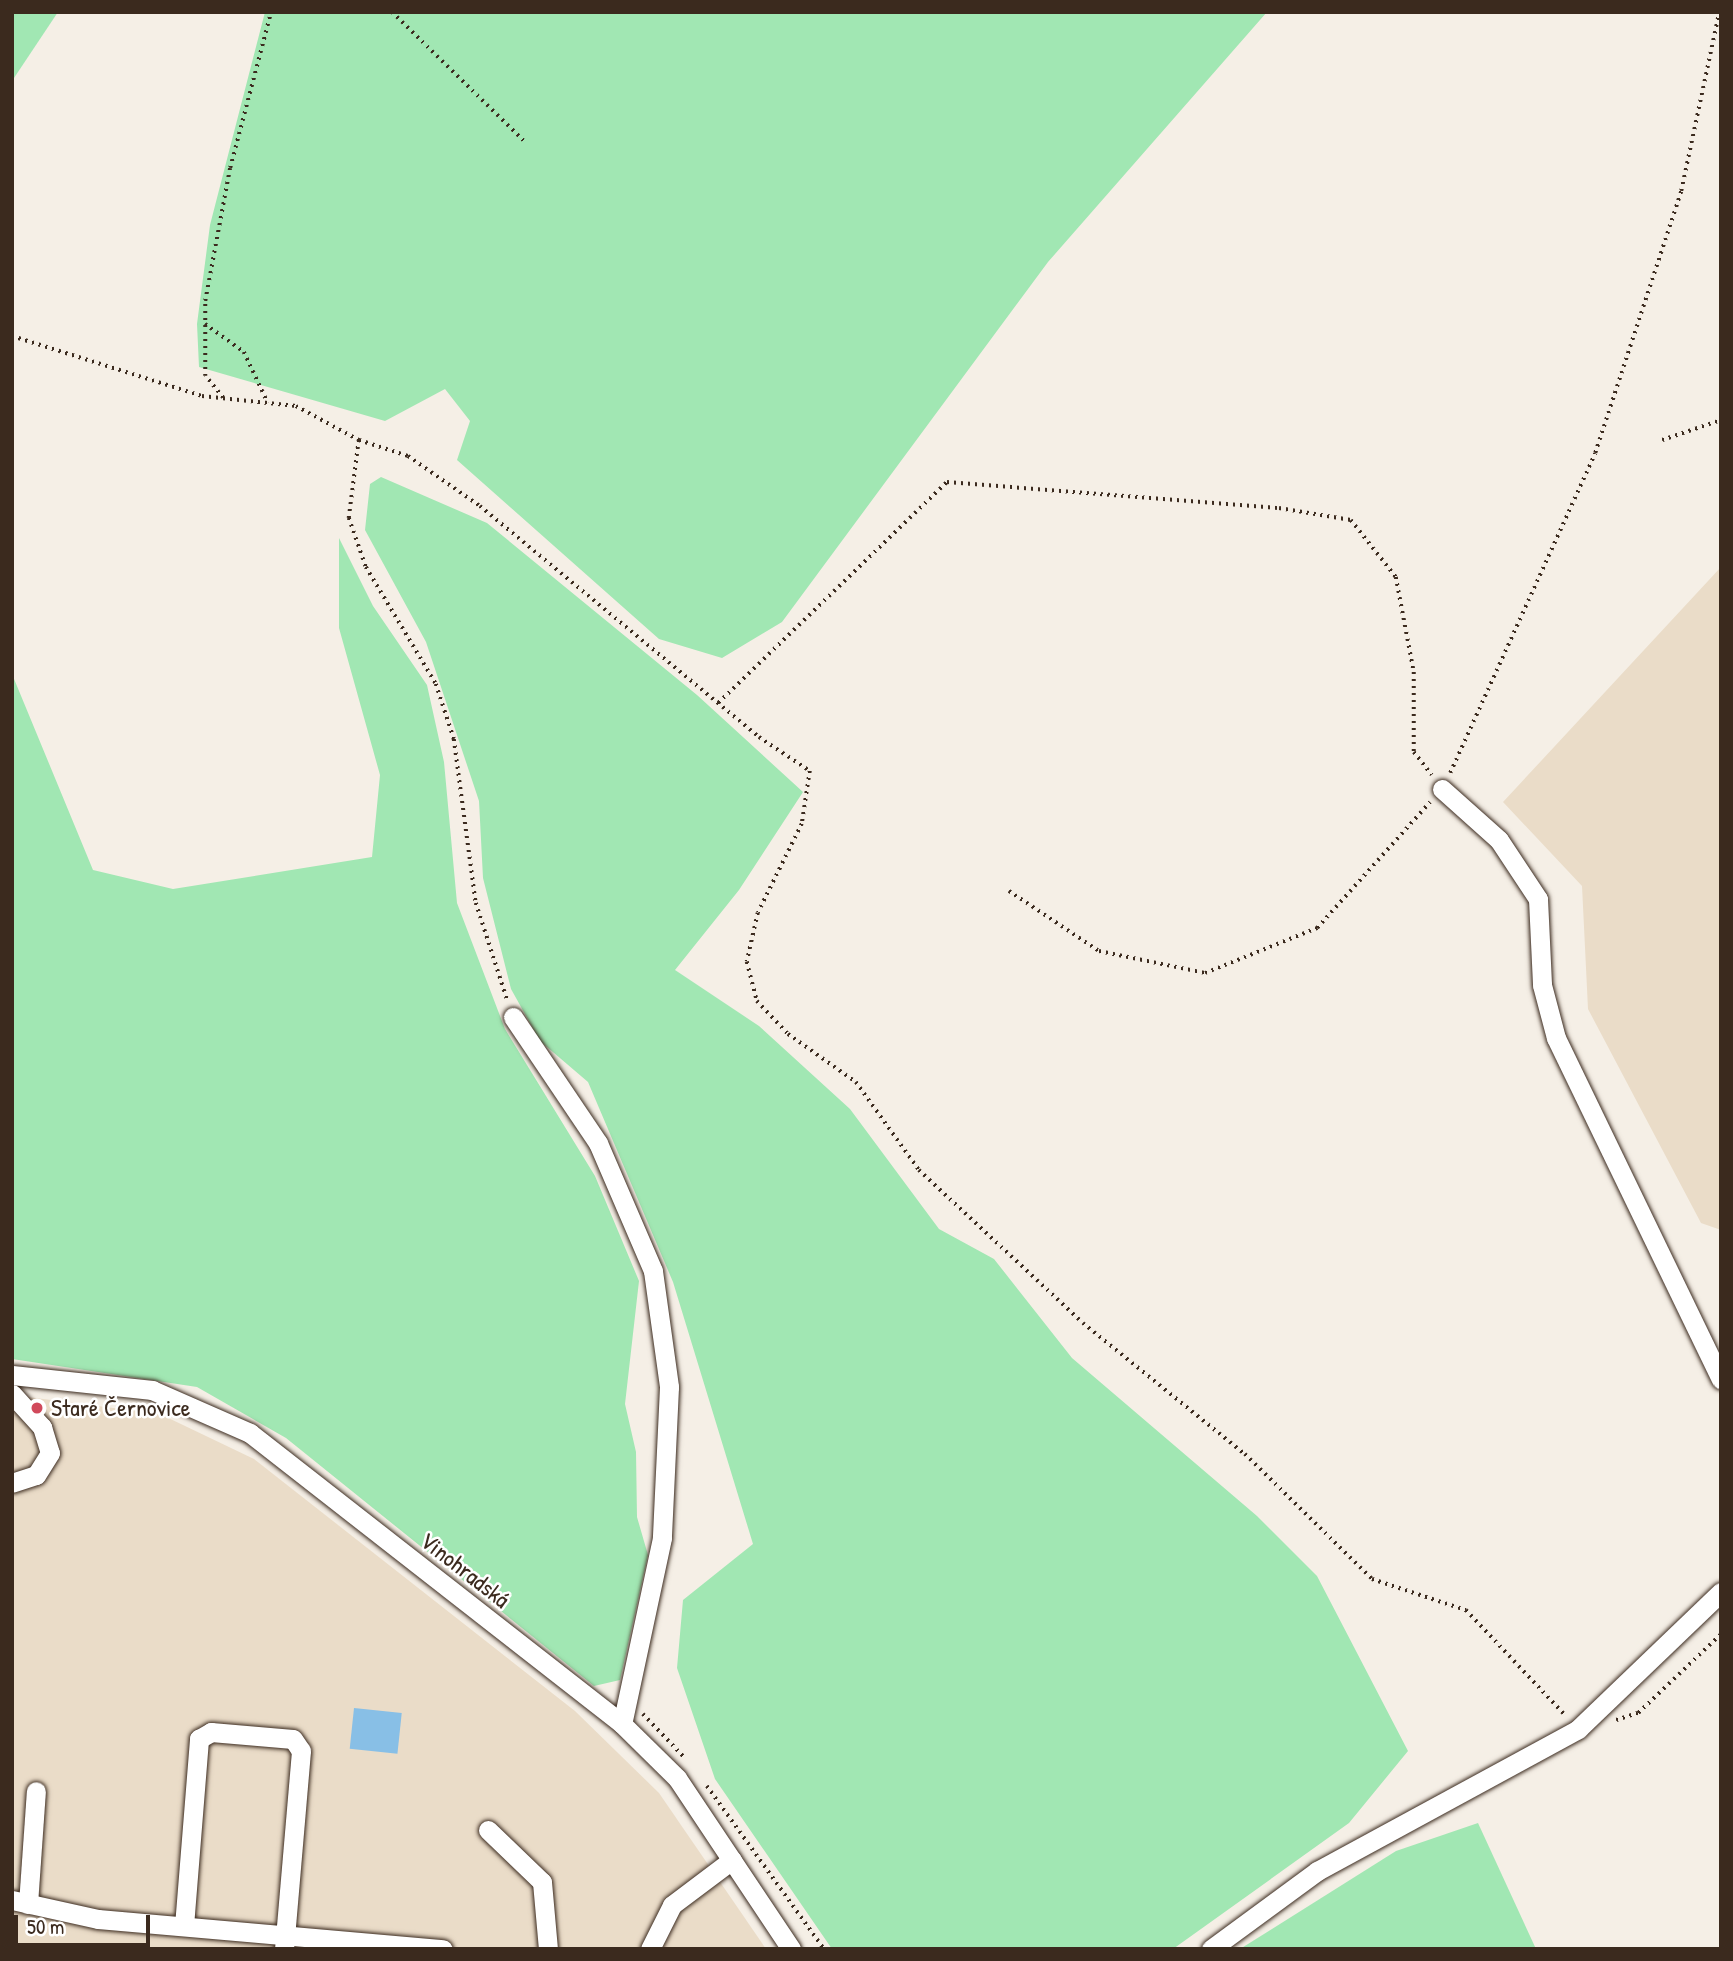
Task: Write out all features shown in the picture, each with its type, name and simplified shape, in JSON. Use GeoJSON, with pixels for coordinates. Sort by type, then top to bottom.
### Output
{"type":"FeatureCollection","features":[{"type":"Feature","properties":{"kind":"street"},"geometry":{"type":"LineString","coordinates":[[1443,789],[1499,840],[1538,899],[1542,985],[1556,1038],[1721,1379]]}},
{"type":"Feature","properties":{"kind":"street"},"geometry":{"type":"LineString","coordinates":[[513,1017],[598,1143],[653,1271],[669,1387],[662,1538],[624,1715]]}},
{"type":"Feature","properties":{"kind":"street","name":"Vinohradská"},"geometry":{"type":"LineString","coordinates":[[12,1375],[152,1390],[250,1433],[624,1715],[677,1778],[791,1949]]}},
{"type":"Feature","properties":{"kind":"street"},"geometry":{"type":"LineString","coordinates":[[12,1394],[43,1427],[50,1452],[36,1475],[12,1483]]}},
{"type":"Feature","properties":{"kind":"street"},"geometry":{"type":"LineString","coordinates":[[1211,1949],[1317,1871],[1585,1722],[1721,1592]]}},
{"type":"Feature","properties":{"kind":"street"},"geometry":{"type":"LineString","coordinates":[[184,1926],[199,1739],[211,1732],[286,1737],[301,1751],[286,1942]]}},
{"type":"Feature","properties":{"kind":"street"},"geometry":{"type":"LineString","coordinates":[[36,1791],[20,1902],[286,1942],[443,1949]]}},
{"type":"Feature","properties":{"kind":"street"},"geometry":{"type":"LineString","coordinates":[[488,1830],[542,1882],[548,1949]]}},
{"type":"Feature","properties":{"kind":"street"},"geometry":{"type":"LineString","coordinates":[[650,1949],[673,1905],[732,1860]]}},
{"type":"Feature","properties":{"kind":"path"},"geometry":{"type":"LineString","coordinates":[[223,398],[205,376],[205,324],[230,167],[271,12]]}},
{"type":"Feature","properties":{"kind":"path"},"geometry":{"type":"LineString","coordinates":[[392,12],[526,142]]}},
{"type":"Feature","properties":{"kind":"path"},"geometry":{"type":"LineString","coordinates":[[1009,891],[1099,951],[1205,973],[1317,928],[1443,789],[1595,453],[1681,191],[1719,12]]}},
{"type":"Feature","properties":{"kind":"path"},"geometry":{"type":"LineString","coordinates":[[205,324],[244,352],[268,403]]}},
{"type":"Feature","properties":{"kind":"path"},"geometry":{"type":"LineString","coordinates":[[12,337],[223,398],[296,406],[359,440],[408,456],[480,506],[718,703],[810,771],[802,824],[755,925],[747,962],[757,1001],[788,1034],[856,1082],[928,1179],[1083,1323],[1245,1454],[1372,1579],[1466,1610],[1585,1722],[1608,1723],[1638,1713],[1721,1634]]}},
{"type":"Feature","properties":{"kind":"path"},"geometry":{"type":"LineString","coordinates":[[1662,440],[1721,420]]}},
{"type":"Feature","properties":{"kind":"path"},"geometry":{"type":"LineString","coordinates":[[359,440],[349,518],[366,567],[443,706],[454,739],[475,903],[513,1017]]}},
{"type":"Feature","properties":{"kind":"path"},"geometry":{"type":"LineString","coordinates":[[718,703],[947,482],[1279,508],[1351,520],[1396,577],[1413,672],[1414,752],[1443,789]]}},
{"type":"Feature","properties":{"kind":"path"},"geometry":{"type":"LineString","coordinates":[[624,1715],[655,1720],[689,1763]]}},
{"type":"Feature","properties":{"kind":"path"},"geometry":{"type":"LineString","coordinates":[[697,1773],[824,1949]]}},
{"type":"Feature","properties":{"kind":"shaded area"},"geometry":{"type":"Polygon","coordinates":[[[1721,567],[1721,1230],[1701,1223],[1588,1009],[1582,886],[1503,802],[1721,567]]]}},
{"type":"Feature","properties":{"kind":"shaded area"},"geometry":{"type":"Polygon","coordinates":[[[12,1395],[160,1414],[254,1459],[575,1711],[659,1793],[766,1949],[12,1949],[12,1395]]]}},
{"type":"Feature","properties":{"kind":"green space"},"geometry":{"type":"Polygon","coordinates":[[[12,12],[58,12],[12,81],[12,12]]]}},
{"type":"Feature","properties":{"kind":"green space"},"geometry":{"type":"Polygon","coordinates":[[[265,12],[1267,12],[1048,262],[782,622],[722,658],[659,639],[457,460],[470,421],[445,389],[385,421],[199,367],[197,324],[210,225],[265,12]]]}},
{"type":"Feature","properties":{"kind":"green space"},"geometry":{"type":"Polygon","coordinates":[[[381,477],[487,523],[697,695],[803,792],[739,890],[675,970],[759,1026],[850,1109],[939,1229],[994,1259],[1072,1358],[1257,1516],[1317,1576],[1408,1751],[1349,1823],[1173,1949],[832,1949],[715,1779],[677,1668],[683,1600],[753,1544],[673,1282],[588,1082],[540,1041],[511,989],[483,878],[479,801],[426,642],[365,530],[370,484],[381,477]]]}},
{"type":"Feature","properties":{"kind":"green space"},"geometry":{"type":"Polygon","coordinates":[[[339,538],[373,606],[427,685],[444,762],[457,903],[505,1029],[595,1176],[639,1281],[625,1404],[636,1452],[637,1517],[648,1555],[620,1680],[594,1686],[286,1438],[197,1387],[12,1359],[12,674],[93,870],[173,889],[372,857],[380,775],[339,628],[339,538]]]}},
{"type":"Feature","properties":{"kind":"green space"},"geometry":{"type":"Polygon","coordinates":[[[1478,1823],[1536,1949],[1240,1949],[1396,1851],[1478,1823]]]}},
{"type":"Feature","properties":{"kind":"water"},"geometry":{"type":"Polygon","coordinates":[[[354,1708],[402,1713],[397,1754],[350,1749],[354,1708]]]}},
{"type":"Feature","properties":{"kind":"place","name":"Staré Černovice"},"geometry":{"type":"Point","coordinates":[37,1408]}}]}
